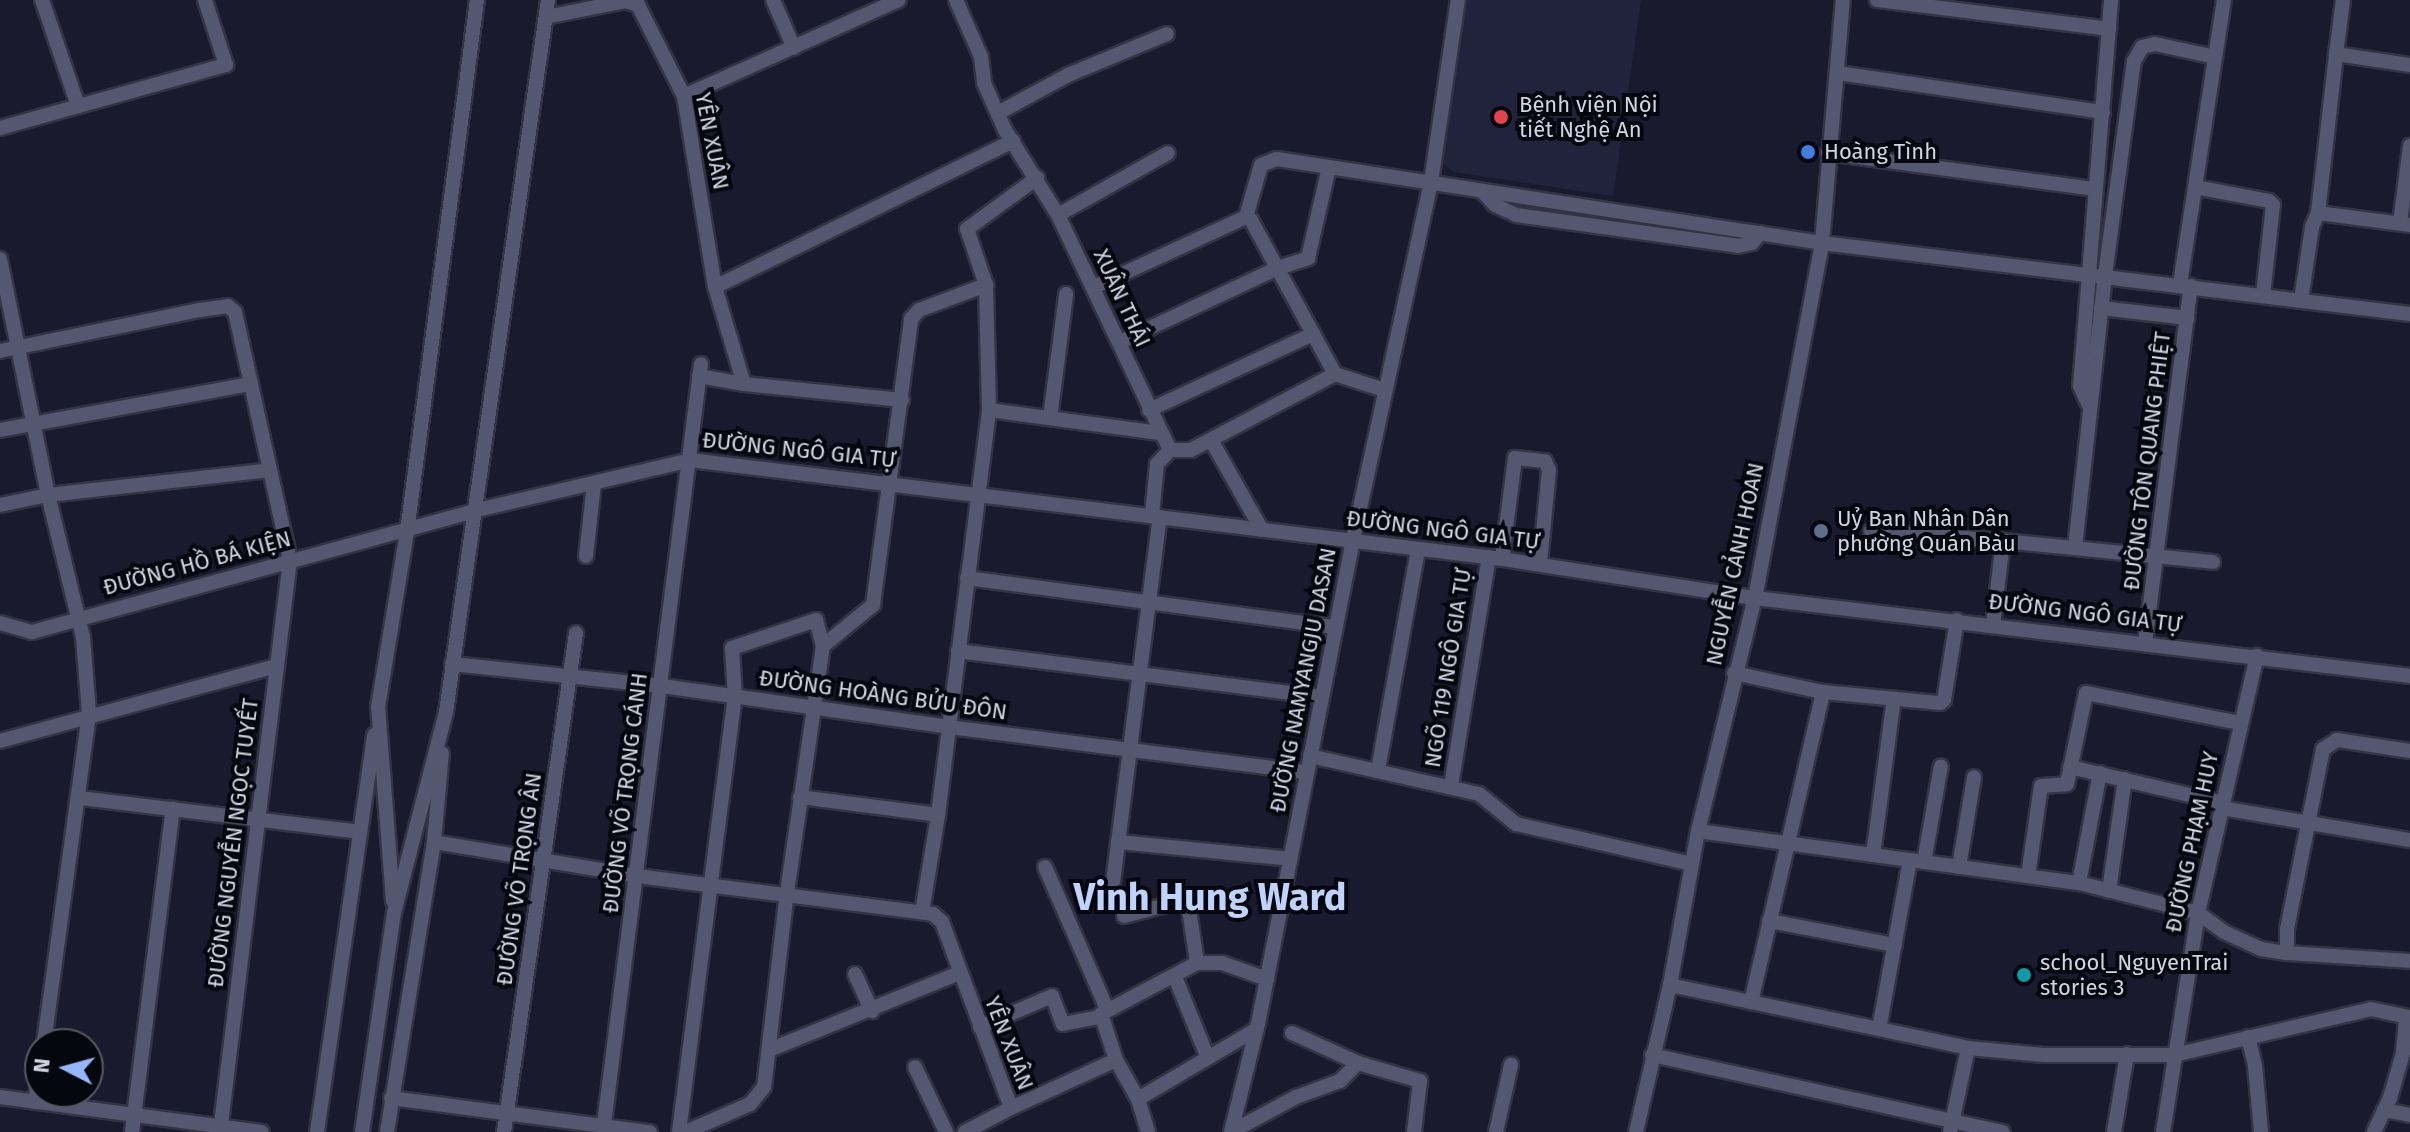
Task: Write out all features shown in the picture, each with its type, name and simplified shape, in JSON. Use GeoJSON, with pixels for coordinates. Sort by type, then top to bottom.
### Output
{"type":"FeatureCollection","features":[{"type":"Feature","properties":{"kind":"street"},"geometry":{"type":"LineString","coordinates":[[42,0],[78,106]]}},
{"type":"Feature","properties":{"kind":"street"},"geometry":{"type":"LineString","coordinates":[[0,128],[226,65],[205,0]]}},
{"type":"Feature","properties":{"kind":"street"},"geometry":{"type":"LineString","coordinates":[[317,1132],[378,707],[407,532],[477,0]]}},
{"type":"Feature","properties":{"kind":"street"},"geometry":{"type":"LineString","coordinates":[[387,1132],[434,842],[452,664],[548,0]]}},
{"type":"Feature","properties":{"kind":"street"},"geometry":{"type":"LineString","coordinates":[[773,0],[794,48]]}},
{"type":"Feature","properties":{"kind":"street"},"geometry":{"type":"LineString","coordinates":[[684,96],[899,0]]}},
{"type":"Feature","properties":{"kind":"street","name":"XUÂN THÁI"},"geometry":{"type":"LineString","coordinates":[[956,0],[981,57],[984,83],[998,113],[1058,215],[1120,342],[1159,433],[1170,450]]}},
{"type":"Feature","properties":{"kind":"street","name":"ĐƯỜNG NAMYANGJU DASAN"},"geometry":{"type":"LineString","coordinates":[[1231,1132],[1257,1029],[1335,627],[1431,184],[1458,0]]}},
{"type":"Feature","properties":{"kind":"street","name":"NGUYỄN CẢNH HOAN"},"geometry":{"type":"LineString","coordinates":[[1636,1132],[1670,985],[1698,831],[1734,673],[1755,598],[1822,243],[1843,0]]}},
{"type":"Feature","properties":{"kind":"street"},"geometry":{"type":"LineString","coordinates":[[1877,0],[2109,29]]}},
{"type":"Feature","properties":{"kind":"street"},"geometry":{"type":"LineString","coordinates":[[2075,547],[2101,308],[2096,189],[2111,0]]}},
{"type":"Feature","properties":{"kind":"street","name":"ĐƯỜNG TÔN QUANG PHIỆT"},"geometry":{"type":"LineString","coordinates":[[2145,643],[2187,318],[2186,285],[2195,187],[2224,0]]}},
{"type":"Feature","properties":{"kind":"street"},"geometry":{"type":"LineString","coordinates":[[2301,300],[2312,227],[2318,213],[2343,0]]}},
{"type":"Feature","properties":{"kind":"street","name":"YÊN XUÂN"},"geometry":{"type":"LineString","coordinates":[[546,17],[632,2],[638,5],[684,96],[715,287],[744,384]]}},
{"type":"Feature","properties":{"kind":"street"},"geometry":{"type":"LineString","coordinates":[[998,113],[1068,75],[1167,34]]}},
{"type":"Feature","properties":{"kind":"street"},"geometry":{"type":"LineString","coordinates":[[2091,410],[2080,386],[2134,61],[2142,47],[2155,44],[2215,57]]}},
{"type":"Feature","properties":{"kind":"street"},"geometry":{"type":"LineString","coordinates":[[2336,54],[2410,65]]}},
{"type":"Feature","properties":{"kind":"street"},"geometry":{"type":"LineString","coordinates":[[1838,73],[2103,112]]}},
{"type":"Feature","properties":{"kind":"street"},"geometry":{"type":"LineString","coordinates":[[715,287],[1013,141]]}},
{"type":"Feature","properties":{"kind":"street"},"geometry":{"type":"LineString","coordinates":[[2318,213],[2405,224],[2410,146]]}},
{"type":"Feature","properties":{"kind":"street"},"geometry":{"type":"LineString","coordinates":[[1058,215],[1168,153]]}},
{"type":"Feature","properties":{"kind":"street"},"geometry":{"type":"LineString","coordinates":[[1828,153],[2096,189]]}},
{"type":"Feature","properties":{"kind":"street"},"geometry":{"type":"LineString","coordinates":[[1094,287],[1246,217],[1261,165],[1277,159],[1822,243],[2410,314]]}},
{"type":"Feature","properties":{"kind":"street"},"geometry":{"type":"LineString","coordinates":[[1120,342],[1278,268],[1308,258],[1329,167]]}},
{"type":"Feature","properties":{"kind":"street"},"geometry":{"type":"LineString","coordinates":[[434,842],[637,876],[787,892],[922,912],[938,815],[989,410],[986,285],[968,239],[968,226],[1037,178]]}},
{"type":"Feature","properties":{"kind":"street"},"geometry":{"type":"LineString","coordinates":[[2195,187],[2269,201],[2273,205],[2263,295]]}},
{"type":"Feature","properties":{"kind":"street"},"geometry":{"type":"LineString","coordinates":[[1483,192],[1495,205],[1516,215],[1567,230],[1738,246],[1752,243],[1760,233]]}},
{"type":"Feature","properties":{"kind":"street"},"geometry":{"type":"LineString","coordinates":[[1567,230],[1570,205]]}},
{"type":"Feature","properties":{"kind":"street"},"geometry":{"type":"LineString","coordinates":[[1246,217],[1251,220],[1335,374],[1384,390]]}},
{"type":"Feature","properties":{"kind":"street"},"geometry":{"type":"LineString","coordinates":[[0,259],[48,495],[76,619],[83,637],[89,714],[46,1028]]}},
{"type":"Feature","properties":{"kind":"street"},"geometry":{"type":"LineString","coordinates":[[823,646],[873,605],[913,315],[986,285]]}},
{"type":"Feature","properties":{"kind":"street"},"geometry":{"type":"LineString","coordinates":[[1050,418],[1066,294]]}},
{"type":"Feature","properties":{"kind":"street","name":"ĐƯỜNG NGUYỄN NGỌC TUYẾT"},"geometry":{"type":"LineString","coordinates":[[17,348],[228,306],[235,312],[290,560],[221,1129]]}},
{"type":"Feature","properties":{"kind":"street"},"geometry":{"type":"LineString","coordinates":[[2101,308],[2187,318]]}},
{"type":"Feature","properties":{"kind":"street"},"geometry":{"type":"LineString","coordinates":[[1149,410],[1313,334]]}},
{"type":"Feature","properties":{"kind":"street"},"geometry":{"type":"LineString","coordinates":[[0,351],[17,348]]}},
{"type":"Feature","properties":{"kind":"street","name":"ĐƯỜNG VÕ TRỌNG CÁNH"},"geometry":{"type":"LineString","coordinates":[[603,1129],[700,370],[744,384]]}},
{"type":"Feature","properties":{"kind":"street"},"geometry":{"type":"LineString","coordinates":[[1113,882],[1149,603],[1157,464],[1170,450],[1191,450],[1335,374]]}},
{"type":"Feature","properties":{"kind":"street"},"geometry":{"type":"LineString","coordinates":[[0,430],[251,384]]}},
{"type":"Feature","properties":{"kind":"street"},"geometry":{"type":"LineString","coordinates":[[744,384],[902,400]]}},
{"type":"Feature","properties":{"kind":"street"},"geometry":{"type":"LineString","coordinates":[[989,410],[1159,433]]}},
{"type":"Feature","properties":{"kind":"street"},"geometry":{"type":"LineString","coordinates":[[1211,440],[1262,530]]}},
{"type":"Feature","properties":{"kind":"street","name":"NGÕ 119 NGÔ GIA TỰ"},"geometry":{"type":"LineString","coordinates":[[1451,786],[1515,458],[1545,461],[1549,470],[1540,564]]}},
{"type":"Feature","properties":{"kind":"street","name":"ĐƯỜNG NGÔ GIA TỰ"},"geometry":{"type":"LineString","coordinates":[[473,511],[690,460],[891,482],[1496,558],[1755,598],[2410,676]]}},
{"type":"Feature","properties":{"kind":"street"},"geometry":{"type":"LineString","coordinates":[[0,505],[48,495],[270,470]]}},
{"type":"Feature","properties":{"kind":"street"},"geometry":{"type":"LineString","coordinates":[[586,556],[594,483]]}},
{"type":"Feature","properties":{"kind":"street","name":"ĐƯỜNG HỒ BÁ KIỆN"},"geometry":{"type":"LineString","coordinates":[[0,623],[28,632],[290,560],[407,532],[473,511]]}},
{"type":"Feature","properties":{"kind":"street"},"geometry":{"type":"LineString","coordinates":[[1871,531],[2075,547],[2213,562]]}},
{"type":"Feature","properties":{"kind":"street"},"geometry":{"type":"LineString","coordinates":[[1993,625],[2003,541]]}},
{"type":"Feature","properties":{"kind":"street"},"geometry":{"type":"LineString","coordinates":[[1378,770],[1418,550]]}},
{"type":"Feature","properties":{"kind":"street"},"geometry":{"type":"LineString","coordinates":[[967,578],[1335,627]]}},
{"type":"Feature","properties":{"kind":"street"},"geometry":{"type":"LineString","coordinates":[[679,1132],[735,697],[732,648],[816,620],[823,646],[787,892],[764,1087],[756,1100],[686,1132]]}},
{"type":"Feature","properties":{"kind":"street"},"geometry":{"type":"LineString","coordinates":[[1734,673],[1823,692],[1942,702],[1957,620]]}},
{"type":"Feature","properties":{"kind":"street","name":"ĐƯỜNG VÕ TRỌNG ÂN"},"geometry":{"type":"LineString","coordinates":[[504,1132],[576,633]]}},
{"type":"Feature","properties":{"kind":"street"},"geometry":{"type":"LineString","coordinates":[[958,651],[1321,697]]}},
{"type":"Feature","properties":{"kind":"street","name":"ĐƯỜNG PHẠM HUY"},"geometry":{"type":"LineString","coordinates":[[2163,1132],[2198,913],[2257,656]]}},
{"type":"Feature","properties":{"kind":"street","name":"ĐƯỜNG HOÀNG BỬU ĐÔN"},"geometry":{"type":"LineString","coordinates":[[452,664],[662,686],[949,727],[1307,772]]}},
{"type":"Feature","properties":{"kind":"street"},"geometry":{"type":"LineString","coordinates":[[0,741],[89,714],[277,666]]}},
{"type":"Feature","properties":{"kind":"street"},"geometry":{"type":"LineString","coordinates":[[1751,1002],[1823,692]]}},
{"type":"Feature","properties":{"kind":"street"},"geometry":{"type":"LineString","coordinates":[[2028,876],[2041,786],[2065,786],[2084,695],[2088,692],[2240,723]]}},
{"type":"Feature","properties":{"kind":"street"},"geometry":{"type":"LineString","coordinates":[[1873,855],[1894,698]]}},
{"type":"Feature","properties":{"kind":"street"},"geometry":{"type":"LineString","coordinates":[[378,707],[394,913]]}},
{"type":"Feature","properties":{"kind":"street"},"geometry":{"type":"LineString","coordinates":[[362,1132],[394,913],[446,712]]}},
{"type":"Feature","properties":{"kind":"street"},"geometry":{"type":"LineString","coordinates":[[2287,953],[2287,929],[2306,822],[2326,744],[2337,740],[2410,751]]}},
{"type":"Feature","properties":{"kind":"street"},"geometry":{"type":"LineString","coordinates":[[1310,756],[1451,786],[1479,794],[1516,824],[1692,864]]}},
{"type":"Feature","properties":{"kind":"street"},"geometry":{"type":"LineString","coordinates":[[1879,1029],[1895,945],[1941,766]]}},
{"type":"Feature","properties":{"kind":"street"},"geometry":{"type":"LineString","coordinates":[[2070,767],[2222,805],[2410,840]]}},
{"type":"Feature","properties":{"kind":"street"},"geometry":{"type":"LineString","coordinates":[[2079,883],[2100,773]]}},
{"type":"Feature","properties":{"kind":"street"},"geometry":{"type":"LineString","coordinates":[[1959,867],[1974,777]]}},
{"type":"Feature","properties":{"kind":"street"},"geometry":{"type":"LineString","coordinates":[[2109,891],[2125,779]]}},
{"type":"Feature","properties":{"kind":"street"},"geometry":{"type":"LineString","coordinates":[[800,797],[938,815]]}},
{"type":"Feature","properties":{"kind":"street"},"geometry":{"type":"LineString","coordinates":[[80,798],[360,832]]}},
{"type":"Feature","properties":{"kind":"street"},"geometry":{"type":"LineString","coordinates":[[132,1132],[173,809]]}},
{"type":"Feature","properties":{"kind":"street"},"geometry":{"type":"LineString","coordinates":[[1698,831],[2079,883],[2198,913],[2224,932],[2261,949],[2410,961]]}},
{"type":"Feature","properties":{"kind":"street"},"geometry":{"type":"LineString","coordinates":[[1118,842],[1290,859]]}},
{"type":"Feature","properties":{"kind":"street"},"geometry":{"type":"LineString","coordinates":[[1045,867],[1104,1013],[1116,1060],[1138,1099],[1148,1132]]}},
{"type":"Feature","properties":{"kind":"street"},"geometry":{"type":"LineString","coordinates":[[1124,916],[1185,900],[1197,963]]}},
{"type":"Feature","properties":{"kind":"street","name":"YÊN XUÂN"},"geometry":{"type":"LineString","coordinates":[[922,912],[933,914],[942,922],[1011,1108],[1116,1060]]}},
{"type":"Feature","properties":{"kind":"street"},"geometry":{"type":"LineString","coordinates":[[1769,921],[1895,945]]}},
{"type":"Feature","properties":{"kind":"street"},"geometry":{"type":"LineString","coordinates":[[980,1027],[1052,996],[1063,1024],[1104,1013],[1197,963],[1222,963],[1267,979]]}},
{"type":"Feature","properties":{"kind":"street"},"geometry":{"type":"LineString","coordinates":[[769,1050],[960,973]]}},
{"type":"Feature","properties":{"kind":"street"},"geometry":{"type":"LineString","coordinates":[[855,974],[872,1011]]}},
{"type":"Feature","properties":{"kind":"street"},"geometry":{"type":"LineString","coordinates":[[1175,977],[1207,1056]]}},
{"type":"Feature","properties":{"kind":"street"},"geometry":{"type":"LineString","coordinates":[[1670,985],[1968,1048],[2044,1055],[2174,1055],[2371,1009],[2408,1017],[2403,1053],[2374,1132]]}},
{"type":"Feature","properties":{"kind":"street"},"geometry":{"type":"LineString","coordinates":[[1138,1099],[1257,1029]]}},
{"type":"Feature","properties":{"kind":"street"},"geometry":{"type":"LineString","coordinates":[[1292,1033],[1358,1063],[1420,1081],[1414,1132]]}},
{"type":"Feature","properties":{"kind":"street"},"geometry":{"type":"LineString","coordinates":[[2248,1037],[2255,1066],[2261,1132]]}},
{"type":"Feature","properties":{"kind":"street"},"geometry":{"type":"LineString","coordinates":[[1951,1126],[1968,1048]]}},
{"type":"Feature","properties":{"kind":"street"},"geometry":{"type":"LineString","coordinates":[[2114,1132],[2127,1054]]}},
{"type":"Feature","properties":{"kind":"street"},"geometry":{"type":"LineString","coordinates":[[1652,1055],[1951,1126],[2003,1132]]}},
{"type":"Feature","properties":{"kind":"street"},"geometry":{"type":"LineString","coordinates":[[1231,1132],[1296,1097],[1340,1081],[1358,1063]]}},
{"type":"Feature","properties":{"kind":"street"},"geometry":{"type":"LineString","coordinates":[[1496,1132],[1511,1065]]}},
{"type":"Feature","properties":{"kind":"street"},"geometry":{"type":"LineString","coordinates":[[915,1067],[946,1132]]}},
{"type":"Feature","properties":{"kind":"street"},"geometry":{"type":"LineString","coordinates":[[0,1097],[24,1100]]}},
{"type":"Feature","properties":{"kind":"street"},"geometry":{"type":"LineString","coordinates":[[391,1098],[603,1129],[650,1132]]}},
{"type":"Feature","properties":{"kind":"street"},"geometry":{"type":"LineString","coordinates":[[81,1108],[221,1129],[262,1132]]}},
{"type":"Feature","properties":{"kind":"street"},"geometry":{"type":"LineString","coordinates":[[965,1132],[1011,1108]]}},
{"type":"Feature","properties":{"kind":"street"},"geometry":{"type":"LineString","coordinates":[[2384,1110],[2410,1115]]}},
{"type":"Feature","properties":{"kind":"shaded area","name":"Bệnh viện Nội tiết Nghệ An"},"geometry":{"type":"Polygon","coordinates":[[[1462,0],[1641,0],[1613,196],[1454,172],[1441,162],[1462,0]]]}},
{"type":"Feature","properties":{"kind":"place","name":"Bệnh viện Nội tiết Nghệ An"},"geometry":{"type":"Point","coordinates":[1501,117]}},
{"type":"Feature","properties":{"kind":"place","name":"Hoàng Tình"},"geometry":{"type":"Point","coordinates":[1808,152]}},
{"type":"Feature","properties":{"kind":"place","name":"Uỷ Ban Nhân Dân phường Quán Bàu"},"geometry":{"type":"Point","coordinates":[1821,531]}},
{"type":"Feature","properties":{"kind":"place","name":"school_NguyenTrai stories 3"},"geometry":{"type":"Point","coordinates":[2024,975]}},
{"type":"Feature","properties":{"kind":"district","name":"Vinh Hung Ward"},"geometry":{"type":"Point","coordinates":[1210,898]}}]}
